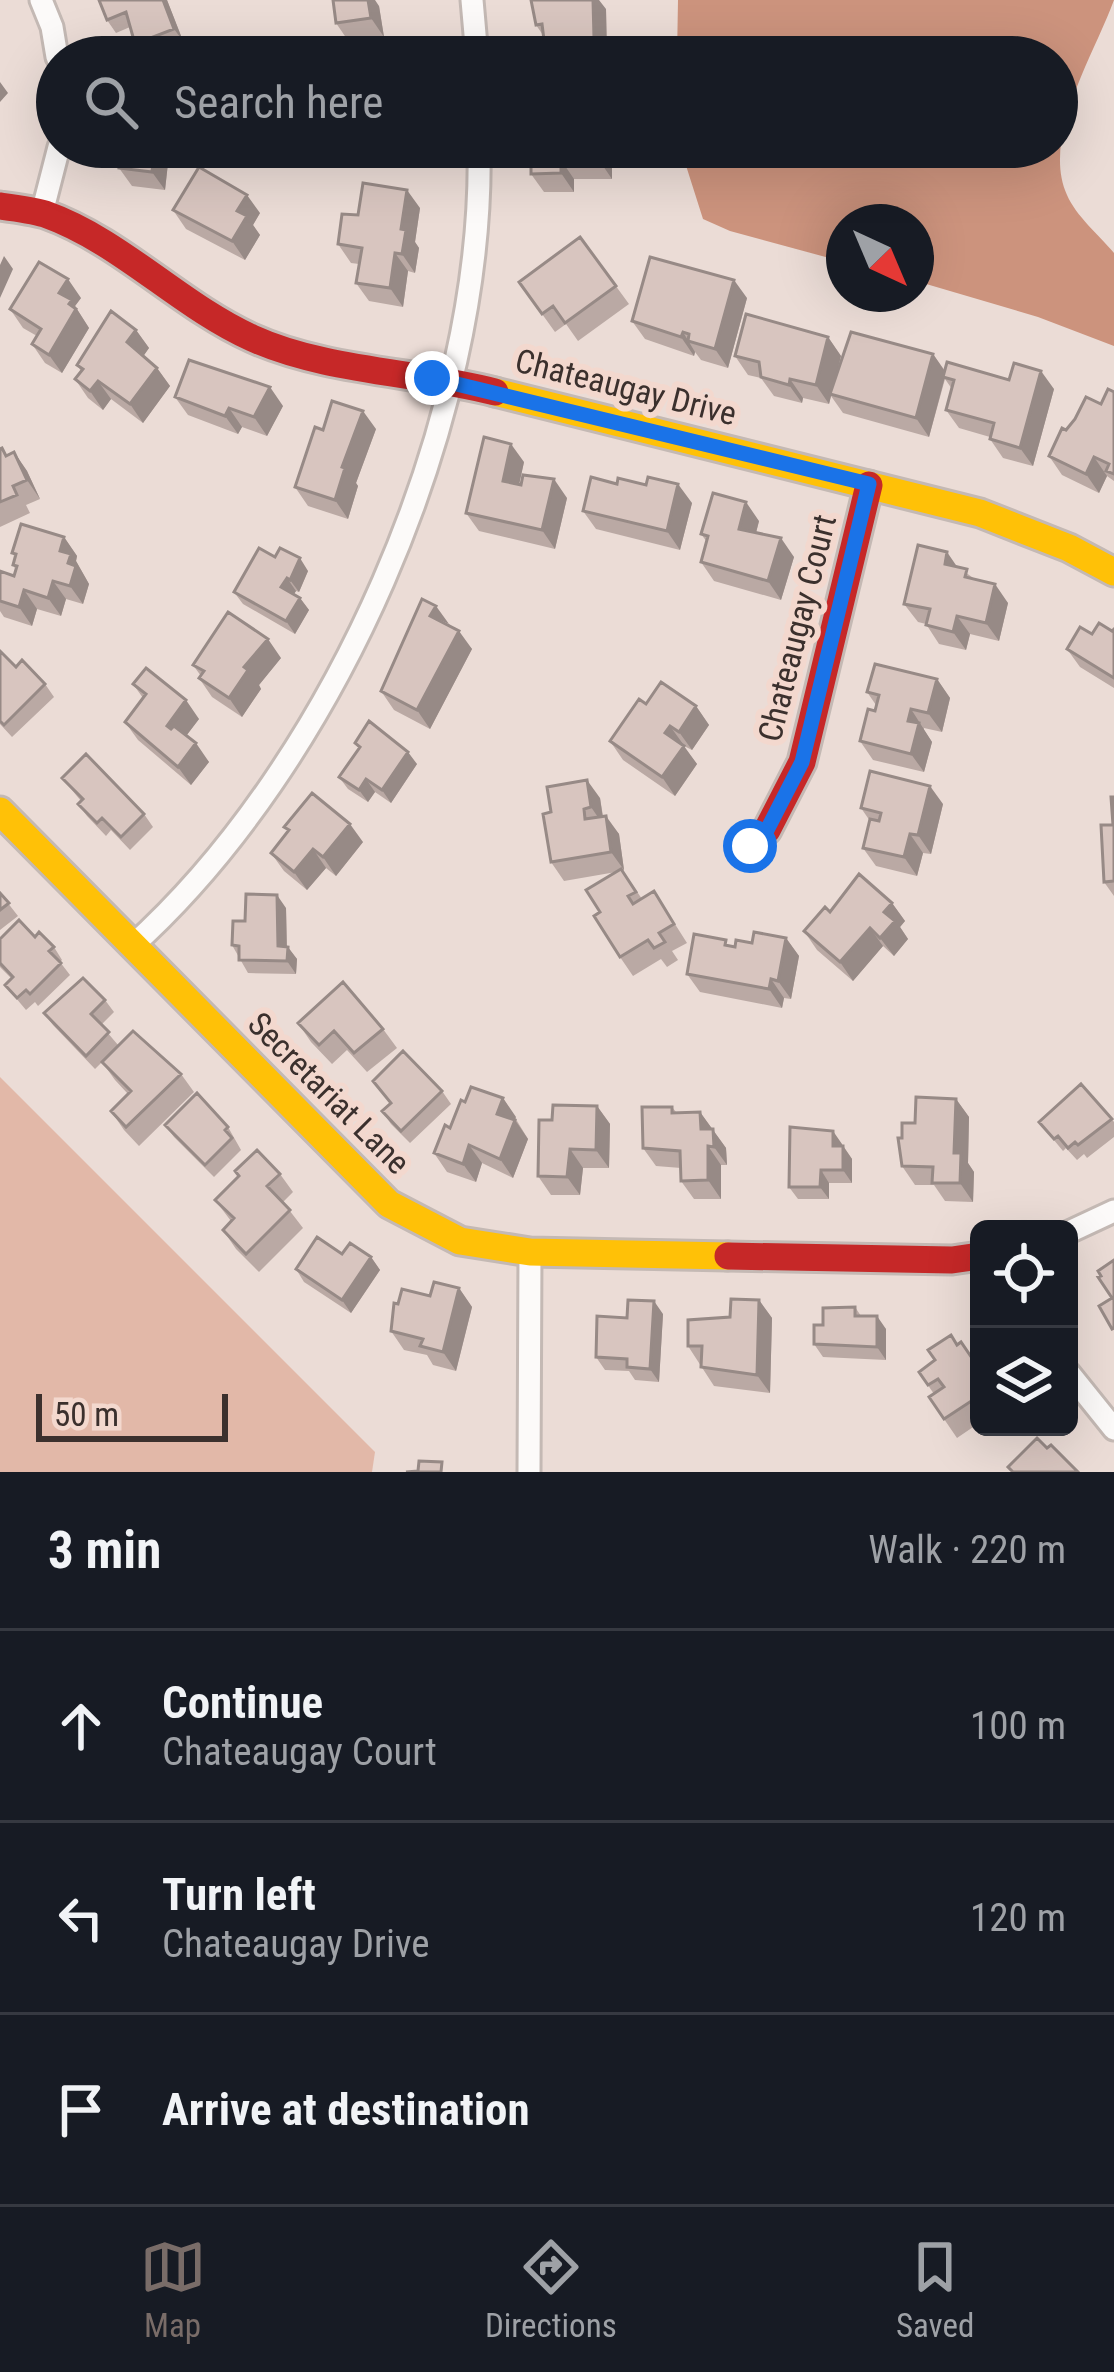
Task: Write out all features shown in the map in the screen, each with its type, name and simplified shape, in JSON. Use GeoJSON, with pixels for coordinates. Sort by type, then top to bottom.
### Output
{"type":"FeatureCollection","features":[{"type":"Feature","properties":{"kind":"street"},"geometry":{"type":"LineString","coordinates":[[41,0],[54,36]]}},
{"type":"Feature","properties":{"kind":"street"},"geometry":{"type":"LineString","coordinates":[[472,0],[475,36]]}},
{"type":"Feature","properties":{"kind":"street"},"geometry":{"type":"LineString","coordinates":[[42,213],[54,168]]}},
{"type":"Feature","properties":{"kind":"street"},"geometry":{"type":"LineString","coordinates":[[131,947],[212,860],[269,785],[333,684],[402,544],[452,382],[472,266],[478,168]]}},
{"type":"Feature","properties":{"kind":"street","name":"Chateaugay Drive"},"geometry":{"type":"LineString","coordinates":[[0,206],[42,213],[79,229],[214,319],[301,355],[452,382],[980,513],[1069,548],[1114,572]]}},
{"type":"Feature","properties":{"kind":"street","name":"Chateaugay Court"},"geometry":{"type":"LineString","coordinates":[[750,846],[767,830],[802,762],[869,484]]}},
{"type":"Feature","properties":{"kind":"street","name":"Secretariat Lane"},"geometry":{"type":"LineString","coordinates":[[0,811],[389,1204],[460,1241],[530,1252],[970,1257]]}},
{"type":"Feature","properties":{"kind":"street"},"geometry":{"type":"LineString","coordinates":[[1078,1228],[1114,1210]]}},
{"type":"Feature","properties":{"kind":"street"},"geometry":{"type":"LineString","coordinates":[[529,1472],[530,1252]]}},
{"type":"Feature","properties":{"kind":"street"},"geometry":{"type":"LineString","coordinates":[[1078,1384],[1114,1429]]}},
{"type":"Feature","properties":{"kind":"shaded area"},"geometry":{"type":"Polygon","coordinates":[[[678,0],[1114,0],[1078,85],[1078,36],[677,36],[678,0]]]}},
{"type":"Feature","properties":{"kind":"shaded area"},"geometry":{"type":"Polygon","coordinates":[[[687,168],[1061,168],[1071,203],[1114,253],[1114,346],[1038,317],[934,286],[934,204],[826,204],[826,257],[703,219],[687,168]]]}},
{"type":"Feature","properties":{"kind":"shaded area"},"geometry":{"type":"Polygon","coordinates":[[[0,1077],[375,1452],[372,1472],[0,1472],[0,1077]]]}},
{"type":"Feature","properties":{"kind":"building"},"geometry":{"type":"Polygon","coordinates":[[[99,0],[163,0],[174,29],[156,36],[133,36],[126,12],[107,20],[99,0]]]}},
{"type":"Feature","properties":{"kind":"building"},"geometry":{"type":"Polygon","coordinates":[[[333,0],[368,0],[371,18],[336,23],[333,0]]]}},
{"type":"Feature","properties":{"kind":"building"},"geometry":{"type":"Polygon","coordinates":[[[531,0],[593,0],[594,36],[544,36],[542,24],[536,25],[531,0]]]}},
{"type":"Feature","properties":{"kind":"building"},"geometry":{"type":"Polygon","coordinates":[[[198,168],[247,195],[237,211],[247,216],[232,241],[173,210],[198,168]]]}},
{"type":"Feature","properties":{"kind":"building"},"geometry":{"type":"Polygon","coordinates":[[[531,168],[561,168],[561,173],[531,174],[531,168]]]}},
{"type":"Feature","properties":{"kind":"building"},"geometry":{"type":"Polygon","coordinates":[[[363,183],[407,190],[402,254],[395,253],[390,288],[356,283],[362,248],[338,244],[342,214],[358,215],[363,183]]]}},
{"type":"Feature","properties":{"kind":"building"},"geometry":{"type":"Polygon","coordinates":[[[580,237],[616,286],[565,323],[553,306],[542,314],[519,282],[580,237]]]}},
{"type":"Feature","properties":{"kind":"building"},"geometry":{"type":"Polygon","coordinates":[[[650,257],[734,280],[715,349],[688,341],[689,334],[683,332],[681,337],[632,321],[650,257]]]}},
{"type":"Feature","properties":{"kind":"building"},"geometry":{"type":"Polygon","coordinates":[[[39,262],[68,279],[59,293],[72,300],[69,304],[76,309],[49,355],[32,344],[41,329],[10,309],[39,262]]]}},
{"type":"Feature","properties":{"kind":"building"},"geometry":{"type":"Polygon","coordinates":[[[111,311],[136,330],[127,342],[157,368],[130,404],[98,381],[90,391],[75,379],[83,369],[77,365],[111,311]]]}},
{"type":"Feature","properties":{"kind":"building"},"geometry":{"type":"Polygon","coordinates":[[[746,314],[828,337],[816,385],[790,379],[789,385],[761,377],[759,362],[735,356],[746,314]]]}},
{"type":"Feature","properties":{"kind":"building"},"geometry":{"type":"Polygon","coordinates":[[[851,332],[933,354],[916,418],[830,394],[851,332]]]}},
{"type":"Feature","properties":{"kind":"building"},"geometry":{"type":"Polygon","coordinates":[[[189,360],[270,387],[254,417],[229,408],[225,416],[175,397],[189,360]]]}},
{"type":"Feature","properties":{"kind":"building"},"geometry":{"type":"Polygon","coordinates":[[[947,362],[1009,380],[1014,363],[1041,371],[1020,448],[990,439],[994,423],[946,410],[954,380],[943,377],[947,362]]]}},
{"type":"Feature","properties":{"kind":"building"},"geometry":{"type":"Polygon","coordinates":[[[1108,389],[1114,392],[1114,474],[1106,471],[1109,464],[1094,457],[1086,474],[1049,456],[1062,428],[1066,430],[1075,419],[1086,397],[1101,404],[1108,389]]]}},
{"type":"Feature","properties":{"kind":"building"},"geometry":{"type":"Polygon","coordinates":[[[332,401],[363,411],[335,500],[295,487],[315,427],[323,430],[332,401]]]}},
{"type":"Feature","properties":{"kind":"building"},"geometry":{"type":"Polygon","coordinates":[[[484,437],[511,444],[503,481],[521,485],[523,475],[554,479],[542,530],[466,513],[484,437]]]}},
{"type":"Feature","properties":{"kind":"building"},"geometry":{"type":"Polygon","coordinates":[[[0,449],[6,456],[14,452],[27,480],[13,486],[17,495],[0,502],[0,449]]]}},
{"type":"Feature","properties":{"kind":"building"},"geometry":{"type":"Polygon","coordinates":[[[591,477],[617,484],[618,478],[646,485],[648,477],[678,484],[667,531],[583,511],[591,477]]]}},
{"type":"Feature","properties":{"kind":"building"},"geometry":{"type":"Polygon","coordinates":[[[713,493],[746,502],[739,529],[781,538],[768,581],[701,562],[708,536],[701,534],[713,493]]]}},
{"type":"Feature","properties":{"kind":"building"},"geometry":{"type":"Polygon","coordinates":[[[21,524],[64,537],[60,551],[71,554],[68,563],[76,566],[70,586],[53,581],[48,598],[24,590],[19,607],[0,601],[0,571],[14,576],[16,554],[12,553],[21,524]]]}},
{"type":"Feature","properties":{"kind":"building"},"geometry":{"type":"Polygon","coordinates":[[[918,545],[947,552],[945,564],[967,569],[965,577],[995,584],[986,623],[957,616],[953,632],[926,625],[930,609],[904,604],[918,545]]]}},
{"type":"Feature","properties":{"kind":"building"},"geometry":{"type":"Polygon","coordinates":[[[259,548],[275,557],[280,548],[300,558],[290,580],[281,587],[300,598],[286,621],[234,592],[259,548]]]}},
{"type":"Feature","properties":{"kind":"building"},"geometry":{"type":"Polygon","coordinates":[[[422,599],[436,606],[430,616],[459,631],[417,710],[381,691],[422,599]]]}},
{"type":"Feature","properties":{"kind":"building"},"geometry":{"type":"Polygon","coordinates":[[[228,612],[268,639],[244,667],[248,670],[229,698],[199,678],[204,671],[193,665],[228,612]]]}},
{"type":"Feature","properties":{"kind":"building"},"geometry":{"type":"Polygon","coordinates":[[[1099,623],[1114,629],[1114,678],[1067,649],[1080,627],[1092,634],[1099,623]]]}},
{"type":"Feature","properties":{"kind":"building"},"geometry":{"type":"Polygon","coordinates":[[[0,651],[16,667],[22,660],[45,684],[4,725],[0,721],[0,651]]]}},
{"type":"Feature","properties":{"kind":"building"},"geometry":{"type":"Polygon","coordinates":[[[875,664],[937,679],[928,713],[911,709],[908,721],[919,723],[911,754],[860,741],[868,709],[875,711],[879,695],[867,692],[875,664]]]}},
{"type":"Feature","properties":{"kind":"building"},"geometry":{"type":"Polygon","coordinates":[[[146,668],[186,700],[167,726],[196,743],[178,767],[125,722],[146,694],[133,684],[146,668]]]}},
{"type":"Feature","properties":{"kind":"building"},"geometry":{"type":"Polygon","coordinates":[[[661,682],[696,706],[679,732],[670,726],[665,733],[684,746],[662,777],[610,741],[639,699],[646,704],[661,682]]]}},
{"type":"Feature","properties":{"kind":"building"},"geometry":{"type":"Polygon","coordinates":[[[369,721],[408,752],[382,790],[366,779],[359,790],[339,777],[360,747],[355,743],[369,721]]]}},
{"type":"Feature","properties":{"kind":"building"},"geometry":{"type":"Polygon","coordinates":[[[86,754],[144,814],[121,837],[78,804],[83,799],[62,778],[86,754]]]}},
{"type":"Feature","properties":{"kind":"building"},"geometry":{"type":"Polygon","coordinates":[[[870,771],[930,786],[918,835],[910,834],[904,857],[863,848],[870,819],[879,821],[881,813],[861,808],[870,771]]]}},
{"type":"Feature","properties":{"kind":"building"},"geometry":{"type":"Polygon","coordinates":[[[587,780],[591,807],[584,809],[585,819],[606,816],[611,852],[551,862],[543,814],[551,812],[547,787],[587,780]]]}},
{"type":"Feature","properties":{"kind":"building"},"geometry":{"type":"Polygon","coordinates":[[[312,793],[350,824],[323,857],[313,849],[294,872],[271,853],[289,830],[284,827],[312,793]]]}},
{"type":"Feature","properties":{"kind":"building"},"geometry":{"type":"Polygon","coordinates":[[[1114,797],[1114,881],[1104,882],[1101,825],[1113,825],[1114,797]]]}},
{"type":"Feature","properties":{"kind":"building"},"geometry":{"type":"Polygon","coordinates":[[[621,869],[636,892],[628,896],[633,904],[654,891],[674,924],[659,933],[665,942],[654,948],[648,940],[620,957],[594,916],[600,912],[586,890],[621,869]]]}},
{"type":"Feature","properties":{"kind":"building"},"geometry":{"type":"Polygon","coordinates":[[[859,874],[892,903],[884,912],[895,921],[880,938],[870,928],[840,962],[804,931],[825,907],[830,912],[859,874]]]}},
{"type":"Feature","properties":{"kind":"building"},"geometry":{"type":"Polygon","coordinates":[[[246,894],[277,895],[278,946],[288,947],[287,961],[239,960],[239,946],[232,945],[233,921],[245,921],[246,894]]]}},
{"type":"Feature","properties":{"kind":"building"},"geometry":{"type":"Polygon","coordinates":[[[19,920],[35,937],[39,932],[54,947],[49,951],[61,963],[30,994],[26,990],[17,998],[5,985],[13,977],[0,963],[0,939],[19,920]]]}},
{"type":"Feature","properties":{"kind":"building"},"geometry":{"type":"Polygon","coordinates":[[[754,932],[786,938],[778,981],[771,979],[769,989],[687,974],[694,934],[726,940],[725,945],[735,947],[736,940],[752,943],[754,932]]]}},
{"type":"Feature","properties":{"kind":"building"},"geometry":{"type":"Polygon","coordinates":[[[83,978],[105,1000],[91,1014],[109,1032],[86,1056],[44,1013],[83,978]]]}},
{"type":"Feature","properties":{"kind":"building"},"geometry":{"type":"Polygon","coordinates":[[[343,982],[383,1029],[354,1053],[334,1031],[319,1045],[298,1023],[343,982]]]}},
{"type":"Feature","properties":{"kind":"building"},"geometry":{"type":"Polygon","coordinates":[[[133,1031],[181,1074],[126,1127],[111,1111],[131,1091],[102,1062],[133,1031]]]}},
{"type":"Feature","properties":{"kind":"building"},"geometry":{"type":"Polygon","coordinates":[[[403,1051],[442,1091],[401,1131],[382,1111],[391,1103],[373,1081],[403,1051]]]}},
{"type":"Feature","properties":{"kind":"building"},"geometry":{"type":"Polygon","coordinates":[[[1081,1084],[1112,1119],[1068,1148],[1039,1122],[1081,1084]]]}},
{"type":"Feature","properties":{"kind":"building"},"geometry":{"type":"Polygon","coordinates":[[[471,1087],[503,1098],[497,1114],[515,1120],[500,1159],[469,1145],[463,1164],[434,1153],[445,1125],[450,1128],[471,1087]]]}},
{"type":"Feature","properties":{"kind":"building"},"geometry":{"type":"Polygon","coordinates":[[[197,1093],[232,1138],[205,1165],[165,1125],[197,1093]]]}},
{"type":"Feature","properties":{"kind":"building"},"geometry":{"type":"Polygon","coordinates":[[[916,1097],[956,1099],[954,1153],[961,1153],[960,1183],[932,1183],[933,1167],[902,1166],[898,1138],[902,1138],[902,1123],[915,1123],[916,1097]]]}},
{"type":"Feature","properties":{"kind":"building"},"geometry":{"type":"Polygon","coordinates":[[[553,1105],[597,1106],[596,1150],[570,1149],[567,1177],[538,1176],[539,1120],[552,1120],[553,1105]]]}},
{"type":"Feature","properties":{"kind":"building"},"geometry":{"type":"Polygon","coordinates":[[[642,1107],[700,1112],[701,1129],[713,1129],[708,1180],[681,1181],[680,1151],[643,1148],[642,1107]]]}},
{"type":"Feature","properties":{"kind":"building"},"geometry":{"type":"Polygon","coordinates":[[[790,1127],[833,1131],[833,1146],[843,1146],[843,1170],[821,1170],[820,1187],[789,1187],[790,1127]]]}},
{"type":"Feature","properties":{"kind":"building"},"geometry":{"type":"Polygon","coordinates":[[[257,1150],[280,1174],[267,1186],[290,1210],[246,1254],[223,1230],[234,1218],[215,1200],[257,1150]]]}},
{"type":"Feature","properties":{"kind":"building"},"geometry":{"type":"Polygon","coordinates":[[[317,1237],[342,1254],[350,1243],[371,1257],[342,1300],[296,1269],[317,1237]]]}},
{"type":"Feature","properties":{"kind":"building"},"geometry":{"type":"Polygon","coordinates":[[[1114,1260],[1112,1329],[1099,1306],[1112,1298],[1098,1271],[1114,1260]]]}},
{"type":"Feature","properties":{"kind":"building"},"geometry":{"type":"Polygon","coordinates":[[[434,1282],[459,1288],[443,1352],[420,1346],[423,1339],[391,1331],[394,1303],[398,1304],[402,1289],[430,1296],[434,1282]]]}},
{"type":"Feature","properties":{"kind":"building"},"geometry":{"type":"Polygon","coordinates":[[[731,1299],[759,1300],[757,1375],[701,1367],[702,1346],[688,1346],[688,1320],[730,1317],[731,1299]]]}},
{"type":"Feature","properties":{"kind":"building"},"geometry":{"type":"Polygon","coordinates":[[[628,1300],[654,1301],[650,1369],[627,1367],[627,1359],[596,1357],[597,1316],[627,1318],[628,1300]]]}},
{"type":"Feature","properties":{"kind":"building"},"geometry":{"type":"Polygon","coordinates":[[[855,1307],[855,1316],[877,1316],[877,1347],[814,1344],[814,1325],[823,1325],[823,1308],[855,1307]]]}},
{"type":"Feature","properties":{"kind":"building"},"geometry":{"type":"Polygon","coordinates":[[[951,1335],[970,1355],[970,1402],[944,1419],[929,1397],[944,1387],[938,1379],[928,1385],[919,1372],[935,1360],[928,1350],[951,1335]]]}},
{"type":"Feature","properties":{"kind":"building"},"geometry":{"type":"Polygon","coordinates":[[[1037,1438],[1078,1472],[1013,1472],[1008,1467],[1037,1438]]]}},
{"type":"Feature","properties":{"kind":"building"},"geometry":{"type":"Polygon","coordinates":[[[419,1461],[442,1462],[441,1472],[406,1472],[418,1471],[419,1461]]]}},
{"type":"Feature","properties":{"kind":"traffic: slow"},"geometry":{"type":"LineString","coordinates":[[495,392],[980,513],[1069,548],[1114,572]]}},
{"type":"Feature","properties":{"kind":"traffic: slow"},"geometry":{"type":"LineString","coordinates":[[0,811],[389,1204],[460,1241],[530,1252],[728,1256]]}},
{"type":"Feature","properties":{"kind":"traffic: jam"},"geometry":{"type":"LineString","coordinates":[[0,206],[45,214],[73,226],[225,324],[280,349],[495,392]]}},
{"type":"Feature","properties":{"kind":"traffic: jam"},"geometry":{"type":"LineString","coordinates":[[750,846],[767,830],[802,762],[869,485]]}},
{"type":"Feature","properties":{"kind":"traffic: jam"},"geometry":{"type":"LineString","coordinates":[[728,1256],[970,1257]]}},
{"type":"Feature","properties":{"kind":"route"},"geometry":{"type":"LineString","coordinates":[[432,378],[869,484],[802,762],[767,830],[750,846]]}}]}
